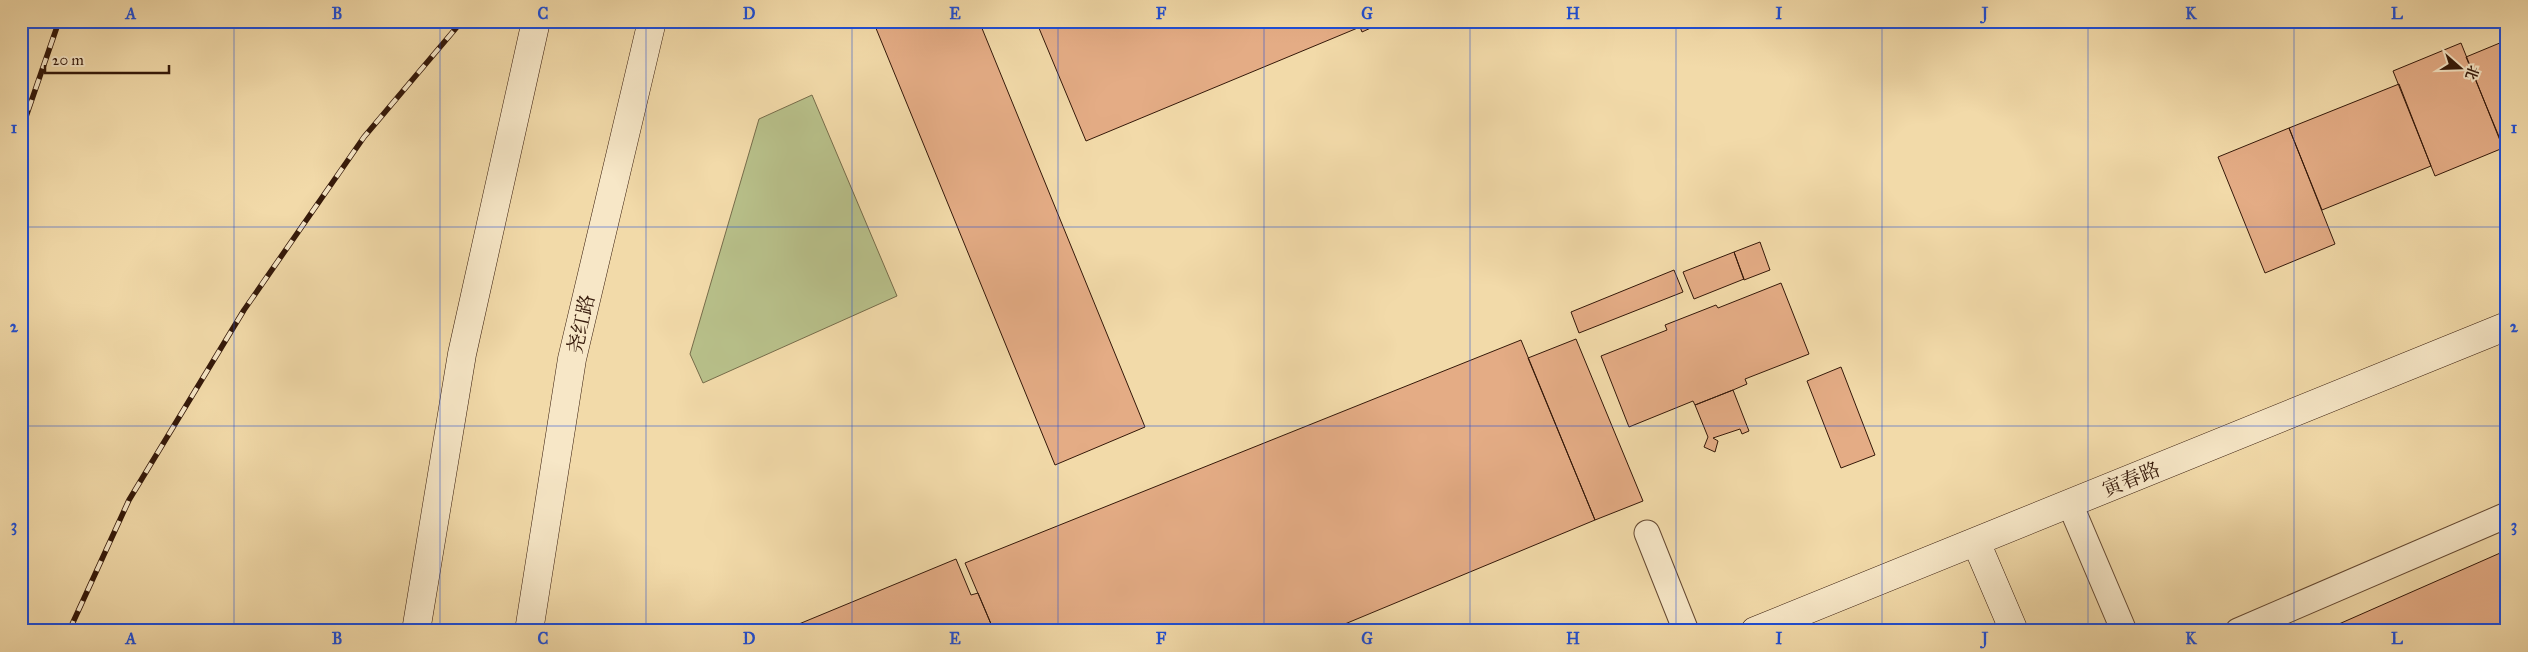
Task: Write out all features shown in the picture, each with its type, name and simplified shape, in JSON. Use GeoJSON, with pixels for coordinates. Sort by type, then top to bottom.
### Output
{"type":"FeatureCollection","features":[{"type":"Feature","properties":{"kind":"main road"},"geometry":{"type":"LineString","coordinates":[[416,631],[462,354],[536,21]]}},
{"type":"Feature","properties":{"kind":"main road","name":"尧红路"},"geometry":{"type":"LineString","coordinates":[[529,631],[572,359],[652,21]]}},
{"type":"Feature","properties":{"kind":"main road","name":"寅春路"},"geometry":{"type":"LineString","coordinates":[[1755,631],[2507,326]]}},
{"type":"Feature","properties":{"kind":"main road"},"geometry":{"type":"LineString","coordinates":[[1976,542],[2014,631]]}},
{"type":"Feature","properties":{"kind":"lane"},"geometry":{"type":"LineString","coordinates":[[2070,504],[2124,631]]}},
{"type":"Feature","properties":{"kind":"lane"},"geometry":{"type":"LineString","coordinates":[[2238,631],[2507,515]]}},
{"type":"Feature","properties":{"kind":"lane"},"geometry":{"type":"LineString","coordinates":[[1647,532],[1686,631]]}},
{"type":"Feature","properties":{"kind":"green space"},"geometry":{"type":"Polygon","coordinates":[[[812,95],[897,296],[703,383],[690,354],[759,119],[812,95]]]}},
{"type":"Feature","properties":{"kind":"building"},"geometry":{"type":"Polygon","coordinates":[[[873,21],[979,21],[1145,427],[1055,465],[873,21]]]}},
{"type":"Feature","properties":{"kind":"building"},"geometry":{"type":"Polygon","coordinates":[[[1036,21],[1386,21],[1362,32],[1360,27],[1086,141],[1036,21]]]}},
{"type":"Feature","properties":{"kind":"building"},"geometry":{"type":"Polygon","coordinates":[[[2507,40],[2507,136],[2500,139],[2466,57],[2507,40]]]}},
{"type":"Feature","properties":{"kind":"building"},"geometry":{"type":"Polygon","coordinates":[[[2461,43],[2503,148],[2435,176],[2393,71],[2461,43]]]}},
{"type":"Feature","properties":{"kind":"building"},"geometry":{"type":"Polygon","coordinates":[[[2399,84],[2431,166],[2322,210],[2289,128],[2399,84]]]}},
{"type":"Feature","properties":{"kind":"building"},"geometry":{"type":"Polygon","coordinates":[[[2289,128],[2335,244],[2265,273],[2218,157],[2289,128]]]}},
{"type":"Feature","properties":{"kind":"building"},"geometry":{"type":"Polygon","coordinates":[[[1760,242],[1770,270],[1744,280],[1734,252],[1760,242]]]}},
{"type":"Feature","properties":{"kind":"building"},"geometry":{"type":"Polygon","coordinates":[[[1734,252],[1744,279],[1694,299],[1683,272],[1734,252]]]}},
{"type":"Feature","properties":{"kind":"building"},"geometry":{"type":"Polygon","coordinates":[[[1674,270],[1683,292],[1579,333],[1571,312],[1674,270]]]}},
{"type":"Feature","properties":{"kind":"building"},"geometry":{"type":"Polygon","coordinates":[[[1781,283],[1809,354],[1745,379],[1747,384],[1733,390],[1695,405],[1693,401],[1629,427],[1601,356],[1667,330],[1665,325],[1716,305],[1718,308],[1781,283]]]}},
{"type":"Feature","properties":{"kind":"building"},"geometry":{"type":"Polygon","coordinates":[[[1576,339],[1643,501],[1595,520],[1528,358],[1576,339]]]}},
{"type":"Feature","properties":{"kind":"building"},"geometry":{"type":"Polygon","coordinates":[[[1521,340],[1595,520],[1328,631],[994,631],[965,563],[1521,340]]]}},
{"type":"Feature","properties":{"kind":"building"},"geometry":{"type":"Polygon","coordinates":[[[1841,367],[1875,455],[1841,468],[1807,381],[1841,367]]]}},
{"type":"Feature","properties":{"kind":"building"},"geometry":{"type":"Polygon","coordinates":[[[1733,390],[1749,431],[1742,434],[1740,429],[1713,438],[1718,441],[1715,452],[1704,447],[1708,437],[1695,405],[1733,390]]]}},
{"type":"Feature","properties":{"kind":"building"},"geometry":{"type":"Polygon","coordinates":[[[2507,550],[2507,631],[2323,631],[2507,550]]]}},
{"type":"Feature","properties":{"kind":"building"},"geometry":{"type":"Polygon","coordinates":[[[956,559],[971,595],[978,593],[994,631],[782,631],[956,559]]]}},
{"type":"Feature","properties":{"kind":"railway"},"geometry":{"type":"LineString","coordinates":[[21,131],[59,21]]}},
{"type":"Feature","properties":{"kind":"railway"},"geometry":{"type":"LineString","coordinates":[[69,631],[129,500],[244,310],[364,137],[462,21]]}}]}
